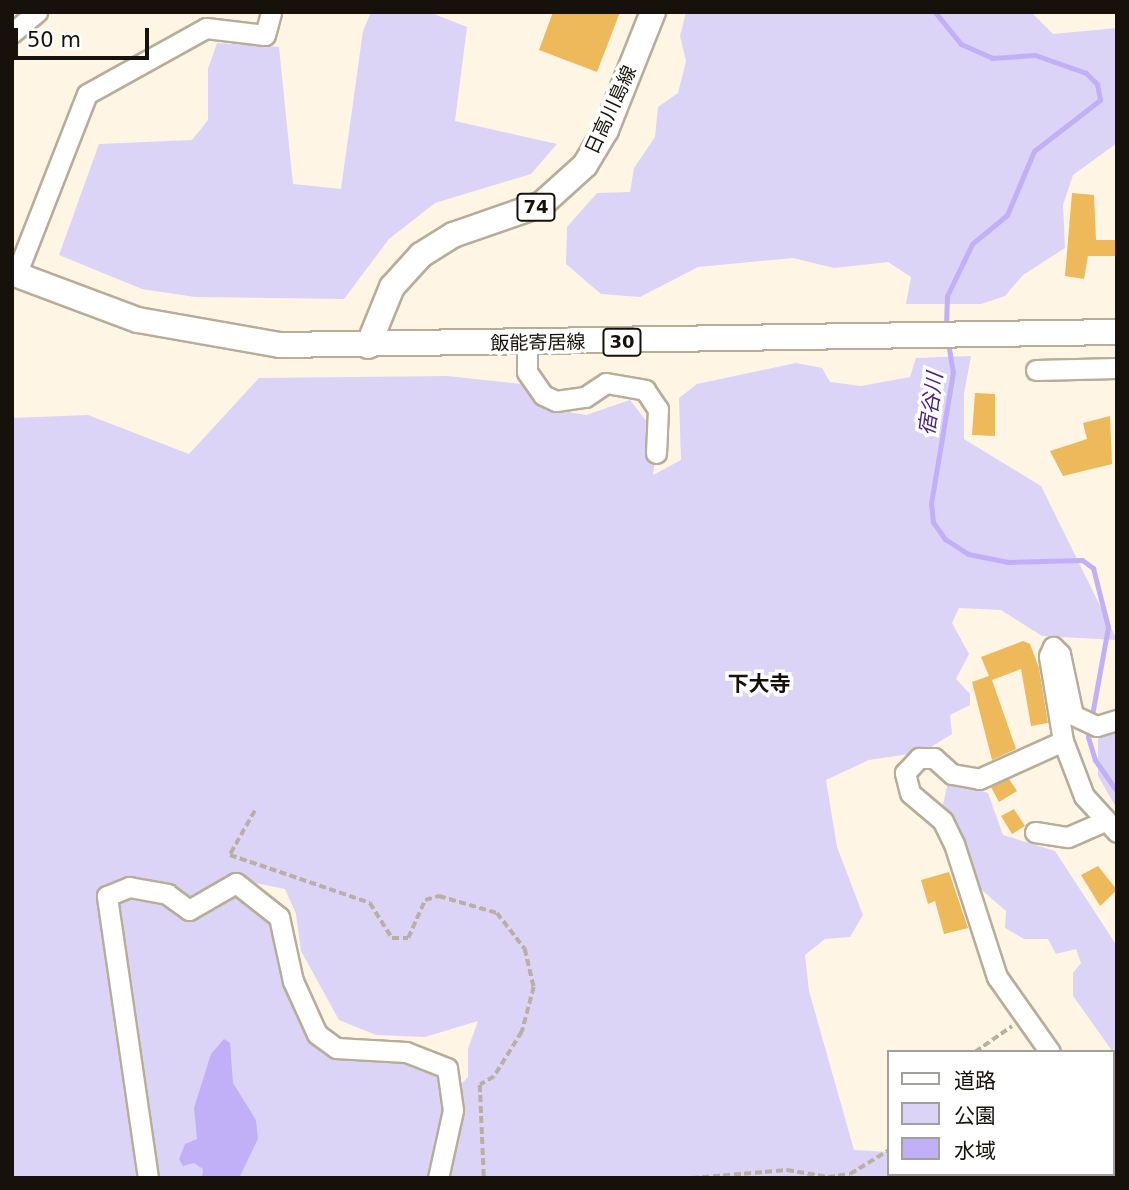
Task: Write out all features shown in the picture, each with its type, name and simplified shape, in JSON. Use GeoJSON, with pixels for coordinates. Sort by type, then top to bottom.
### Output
{"type":"FeatureCollection","features":[{"type":"Feature","properties":{"kind":"main road","name":"日高川島線"},"geometry":{"type":"LineString","coordinates":[[368,346],[393,287],[421,255],[453,235],[542,204],[585,165],[606,130],[653,12]]}},
{"type":"Feature","properties":{"kind":"main road","name":"飯能寄居線"},"geometry":{"type":"LineString","coordinates":[[14,274],[84,303],[188,332],[271,344],[527,344],[1117,332]]}},
{"type":"Feature","properties":{"kind":"street"},"geometry":{"type":"LineString","coordinates":[[12,33],[37,12]]}},
{"type":"Feature","properties":{"kind":"street"},"geometry":{"type":"LineString","coordinates":[[14,274],[87,94],[206,28],[265,35],[271,12]]}},
{"type":"Feature","properties":{"kind":"street"},"geometry":{"type":"LineString","coordinates":[[527,344],[527,372],[533,385],[556,401],[585,397],[606,383],[645,390],[658,409],[656,453]]}},
{"type":"Feature","properties":{"kind":"street"},"geometry":{"type":"LineString","coordinates":[[1036,370],[1117,368]]}},
{"type":"Feature","properties":{"kind":"street"},"geometry":{"type":"LineString","coordinates":[[1035,832],[1068,837],[1111,827],[1084,796],[1063,741],[1049,656],[1053,647],[1060,654],[1073,715],[1097,726],[1117,720]]}},
{"type":"Feature","properties":{"kind":"street"},"geometry":{"type":"LineString","coordinates":[[1048,1050],[1022,1019],[981,939],[954,844],[943,821],[911,793],[905,773],[919,758],[934,758],[953,774],[979,779],[1063,741]]}},
{"type":"Feature","properties":{"kind":"street"},"geometry":{"type":"LineString","coordinates":[[148,1178],[107,896],[129,887],[167,894],[189,910],[236,883],[279,917],[293,981],[317,1034],[337,1048],[406,1052],[447,1068],[453,1110],[438,1178]]}},
{"type":"Feature","properties":{"kind":"path"},"geometry":{"type":"LineString","coordinates":[[255,811],[230,855],[370,902],[392,938],[408,938],[425,901],[439,896],[497,913],[525,948],[534,987],[522,1032],[494,1077],[480,1086],[484,1178]]}},
{"type":"Feature","properties":{"kind":"path"},"geometry":{"type":"LineString","coordinates":[[978,1050],[1022,1019]]}},
{"type":"Feature","properties":{"kind":"path"},"geometry":{"type":"LineString","coordinates":[[692,1178],[787,1170],[828,1177],[850,1174],[888,1151]]}},
{"type":"Feature","properties":{"kind":"green space"},"geometry":{"type":"Polygon","coordinates":[[[371,12],[429,12],[467,27],[455,121],[557,144],[531,174],[435,203],[389,239],[344,299],[195,297],[142,289],[59,255],[99,144],[192,140],[208,120],[208,69],[217,43],[279,47],[293,184],[341,189],[363,31],[371,12]]]}},
{"type":"Feature","properties":{"kind":"green space"},"geometry":{"type":"Polygon","coordinates":[[[686,12],[1031,12],[1053,34],[1117,28],[1117,143],[1073,175],[1063,205],[1065,248],[1023,275],[1005,296],[981,304],[906,304],[911,277],[888,262],[834,268],[793,258],[698,267],[640,297],[601,294],[566,264],[567,227],[597,193],[630,192],[634,168],[655,137],[658,107],[678,93],[686,61],[680,36],[686,12]]]}},
{"type":"Feature","properties":{"kind":"green space"},"geometry":{"type":"Polygon","coordinates":[[[971,356],[964,394],[964,439],[1041,486],[1117,640],[1042,636],[1001,610],[959,608],[952,623],[969,654],[956,679],[970,694],[970,705],[950,715],[952,734],[923,752],[869,760],[826,780],[837,847],[863,915],[850,937],[825,939],[805,955],[809,991],[854,1150],[888,1152],[888,1176],[1115,1176],[1115,1159],[1117,1178],[12,1178],[12,418],[88,415],[189,454],[259,378],[447,376],[523,384],[546,408],[586,415],[630,400],[658,436],[653,475],[681,460],[679,398],[697,384],[796,363],[822,368],[830,382],[861,386],[910,377],[916,358],[971,356]],[[250,882],[286,915],[293,964],[313,1013],[339,1038],[430,1051],[455,1064],[459,1087],[468,1077],[468,1049],[478,1021],[425,1037],[376,1035],[339,1020],[301,951],[296,914],[285,889],[250,882]]]}},
{"type":"Feature","properties":{"kind":"green space"},"geometry":{"type":"Polygon","coordinates":[[[1117,726],[1117,809],[1098,776],[1098,738],[1117,726]]]}},
{"type":"Feature","properties":{"kind":"green space"},"geometry":{"type":"Polygon","coordinates":[[[948,781],[988,793],[1003,835],[1055,851],[1117,946],[1117,1066],[1115,1050],[1112,1050],[1073,996],[1073,973],[1081,963],[1076,949],[1056,954],[1048,939],[1024,939],[1005,928],[1006,911],[976,885],[974,868],[942,810],[948,781]]]}},
{"type":"Feature","properties":{"kind":"water"},"geometry":{"type":"Polygon","coordinates":[[[224,1039],[230,1043],[233,1083],[256,1120],[258,1139],[239,1178],[202,1178],[203,1169],[194,1163],[183,1166],[179,1159],[185,1144],[197,1139],[194,1108],[211,1054],[224,1039]]]}},
{"type":"Feature","properties":{"kind":"building"},"geometry":{"type":"Polygon","coordinates":[[[553,12],[620,12],[597,72],[539,50],[553,12]]]}},
{"type":"Feature","properties":{"kind":"building"},"geometry":{"type":"Polygon","coordinates":[[[1072,193],[1094,195],[1096,240],[1116,240],[1116,256],[1088,256],[1084,279],[1065,276],[1072,193]]]}},
{"type":"Feature","properties":{"kind":"building"},"geometry":{"type":"Polygon","coordinates":[[[975,393],[995,394],[995,436],[972,435],[975,393]]]}},
{"type":"Feature","properties":{"kind":"building"},"geometry":{"type":"Polygon","coordinates":[[[1110,416],[1112,464],[1063,476],[1050,451],[1087,439],[1083,423],[1110,416]]]}},
{"type":"Feature","properties":{"kind":"building"},"geometry":{"type":"Polygon","coordinates":[[[1023,641],[1030,644],[1039,668],[1048,723],[1031,726],[1021,669],[992,680],[1016,749],[992,760],[972,682],[989,676],[981,657],[1023,641]]]}},
{"type":"Feature","properties":{"kind":"building"},"geometry":{"type":"Polygon","coordinates":[[[1009,779],[1017,791],[999,802],[991,787],[1009,779]]]}},
{"type":"Feature","properties":{"kind":"building"},"geometry":{"type":"Polygon","coordinates":[[[1014,809],[1025,826],[1012,834],[1001,816],[1014,809]]]}},
{"type":"Feature","properties":{"kind":"building"},"geometry":{"type":"Polygon","coordinates":[[[1098,866],[1117,890],[1100,906],[1081,875],[1098,866]]]}},
{"type":"Feature","properties":{"kind":"building"},"geometry":{"type":"Polygon","coordinates":[[[949,872],[968,928],[944,934],[935,901],[928,904],[921,880],[949,872]]]}},
{"type":"Feature","properties":{"kind":"waterway","name":"宿谷川"},"geometry":{"type":"LineString","coordinates":[[935,12],[961,44],[992,58],[1035,55],[1086,73],[1097,84],[1100,100],[1034,151],[1007,215],[972,244],[947,296],[946,328]]}},
{"type":"Feature","properties":{"kind":"waterway","name":"宿谷川"},"geometry":{"type":"LineString","coordinates":[[948,342],[953,372],[931,503],[933,522],[945,539],[968,554],[1008,562],[1082,560],[1093,568],[1108,627],[1088,737],[1095,760],[1117,792]]}},
{"type":"Feature","properties":{"kind":"district","name":"下大寺"},"geometry":{"type":"Point","coordinates":[759,684]}}]}
